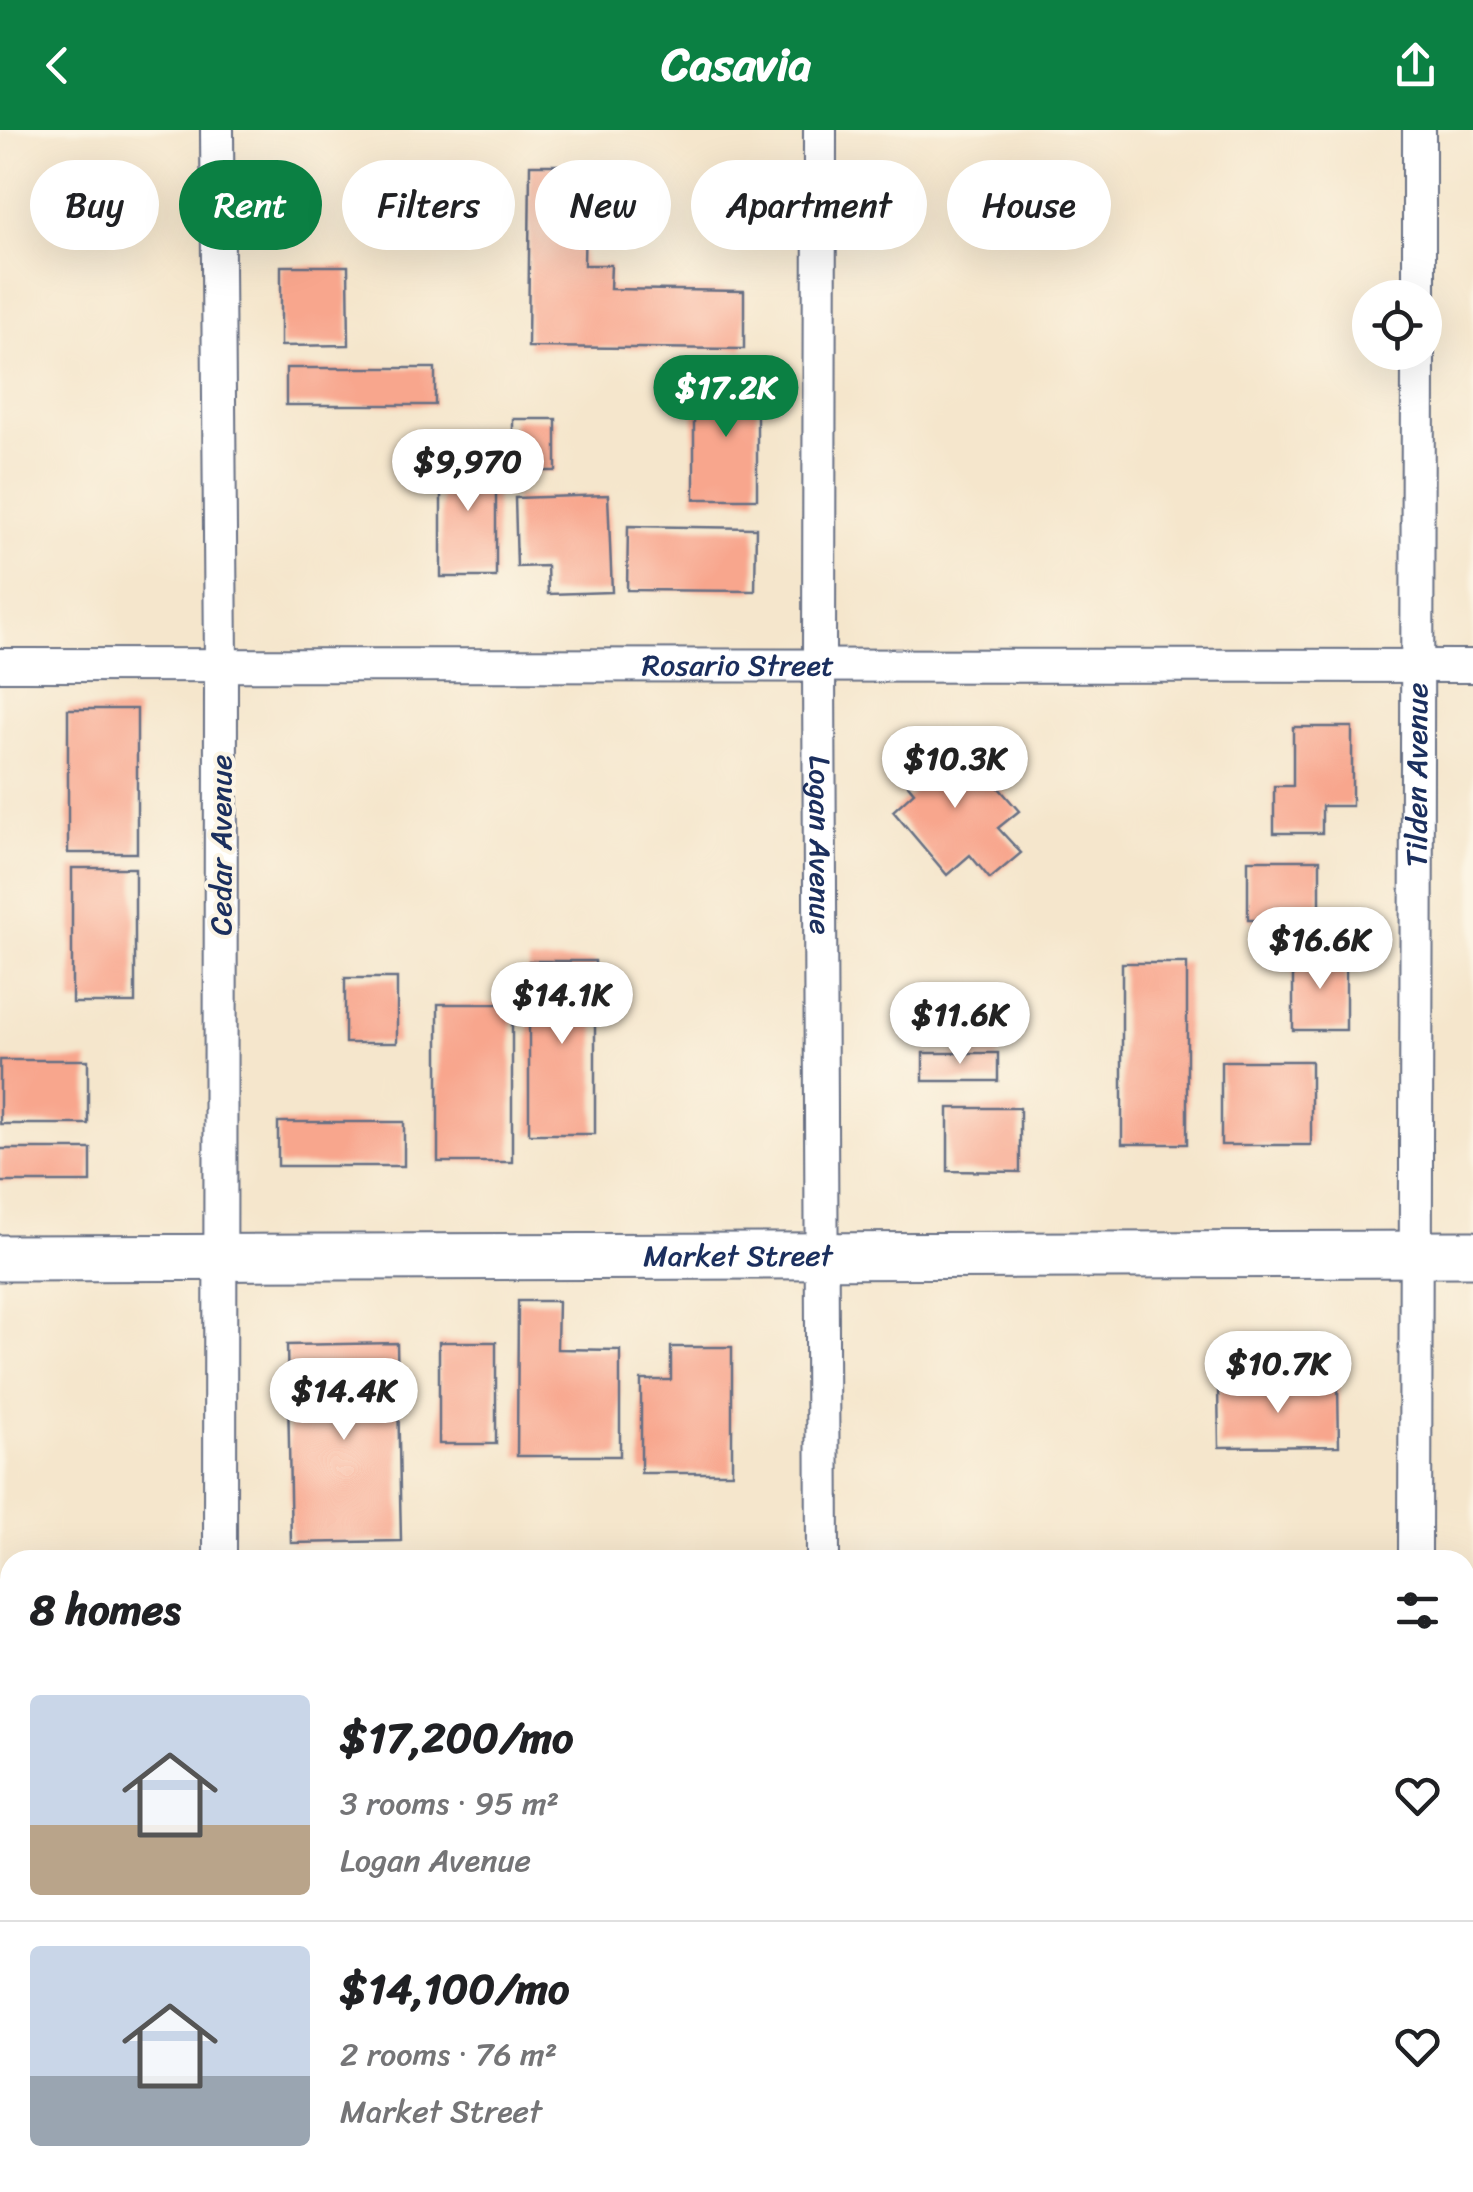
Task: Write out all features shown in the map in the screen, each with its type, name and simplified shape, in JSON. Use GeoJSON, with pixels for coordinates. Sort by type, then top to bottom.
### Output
{"type":"FeatureCollection","features":[{"type":"Feature","properties":{"kind":"street","name":"Cedar Avenue"},"geometry":{"type":"LineString","coordinates":[[218,130],[220,1550]]}},
{"type":"Feature","properties":{"kind":"street","name":"Logan Avenue"},"geometry":{"type":"LineString","coordinates":[[820,130],[823,1550]]}},
{"type":"Feature","properties":{"kind":"street"},"geometry":{"type":"LineString","coordinates":[[1418,280],[1419,130]]}},
{"type":"Feature","properties":{"kind":"street","name":"Tilden Avenue"},"geometry":{"type":"LineString","coordinates":[[1415,1550],[1418,370]]}},
{"type":"Feature","properties":{"kind":"street","name":"Rosario Street"},"geometry":{"type":"LineString","coordinates":[[0,665],[1473,666]]}},
{"type":"Feature","properties":{"kind":"street","name":"Market Street"},"geometry":{"type":"LineString","coordinates":[[0,1258],[1473,1254]]}},
{"type":"Feature","properties":{"kind":"building"},"geometry":{"type":"Polygon","coordinates":[[[530,165],[535,165],[535,250],[584,250],[584,265],[611,265],[610,289],[744,291],[744,349],[528,347],[530,165]]]}},
{"type":"Feature","properties":{"kind":"building"},"geometry":{"type":"Polygon","coordinates":[[[281,266],[348,266],[349,345],[281,346],[281,266]]]}},
{"type":"Feature","properties":{"kind":"building"},"geometry":{"type":"Polygon","coordinates":[[[286,368],[435,368],[435,405],[286,405],[286,368]]]}},
{"type":"Feature","properties":{"kind":"building"},"geometry":{"type":"Polygon","coordinates":[[[694,381],[757,381],[757,499],[694,499],[694,381]]]}},
{"type":"Feature","properties":{"kind":"building"},"geometry":{"type":"Polygon","coordinates":[[[513,419],[556,419],[556,471],[513,471],[513,419]]]}},
{"type":"Feature","properties":{"kind":"building"},"geometry":{"type":"Polygon","coordinates":[[[441,451],[496,451],[496,577],[441,577],[441,451]]]}},
{"type":"Feature","properties":{"kind":"building"},"geometry":{"type":"Polygon","coordinates":[[[608,495],[612,592],[548,594],[547,566],[517,567],[515,498],[608,495]]]}},
{"type":"Feature","properties":{"kind":"building"},"geometry":{"type":"Polygon","coordinates":[[[628,526],[756,528],[755,591],[627,590],[628,526]]]}},
{"type":"Feature","properties":{"kind":"building"},"geometry":{"type":"Polygon","coordinates":[[[68,709],[137,709],[137,853],[68,853],[68,709]]]}},
{"type":"Feature","properties":{"kind":"building"},"geometry":{"type":"Polygon","coordinates":[[[1293,727],[1352,727],[1352,806],[1322,806],[1322,833],[1274,833],[1274,786],[1293,786],[1293,727]]]}},
{"type":"Feature","properties":{"kind":"building"},"geometry":{"type":"Polygon","coordinates":[[[916,740],[941,769],[965,749],[1019,811],[998,828],[1021,853],[990,879],[970,855],[947,875],[893,811],[914,792],[890,763],[916,740]]]}},
{"type":"Feature","properties":{"kind":"building"},"geometry":{"type":"Polygon","coordinates":[[[1248,860],[1320,860],[1320,920],[1248,920],[1248,860]]]}},
{"type":"Feature","properties":{"kind":"building"},"geometry":{"type":"Polygon","coordinates":[[[72,868],[135,868],[135,1003],[72,1003],[72,868]]]}},
{"type":"Feature","properties":{"kind":"building"},"geometry":{"type":"Polygon","coordinates":[[[1293,954],[1346,954],[1346,1030],[1293,1030],[1293,954]]]}},
{"type":"Feature","properties":{"kind":"building"},"geometry":{"type":"Polygon","coordinates":[[[529,961],[595,961],[595,1134],[529,1134],[529,961]]]}},
{"type":"Feature","properties":{"kind":"building"},"geometry":{"type":"Polygon","coordinates":[[[1122,963],[1187,963],[1187,1144],[1122,1144],[1122,963]]]}},
{"type":"Feature","properties":{"kind":"building"},"geometry":{"type":"Polygon","coordinates":[[[345,978],[397,978],[397,1043],[345,1043],[345,978]]]}},
{"type":"Feature","properties":{"kind":"building"},"geometry":{"type":"Polygon","coordinates":[[[438,1004],[512,1004],[512,1162],[438,1162],[438,1004]]]}},
{"type":"Feature","properties":{"kind":"building"},"geometry":{"type":"Polygon","coordinates":[[[923,1053],[998,1053],[998,1081],[923,1081],[923,1053]]]}},
{"type":"Feature","properties":{"kind":"building"},"geometry":{"type":"Polygon","coordinates":[[[0,1060],[88,1060],[88,1124],[0,1124],[0,1060]]]}},
{"type":"Feature","properties":{"kind":"building"},"geometry":{"type":"Polygon","coordinates":[[[1221,1061],[1311,1061],[1311,1145],[1221,1145],[1221,1061]]]}},
{"type":"Feature","properties":{"kind":"building"},"geometry":{"type":"Polygon","coordinates":[[[948,1108],[1020,1108],[1020,1172],[948,1171],[948,1108]]]}},
{"type":"Feature","properties":{"kind":"building"},"geometry":{"type":"Polygon","coordinates":[[[278,1122],[404,1122],[404,1166],[278,1166],[278,1122]]]}},
{"type":"Feature","properties":{"kind":"building"},"geometry":{"type":"Polygon","coordinates":[[[0,1149],[91,1149],[91,1182],[0,1182],[0,1149]]]}},
{"type":"Feature","properties":{"kind":"building"},"geometry":{"type":"Polygon","coordinates":[[[518,1301],[558,1301],[557,1349],[620,1350],[620,1456],[517,1456],[518,1301]]]}},
{"type":"Feature","properties":{"kind":"building"},"geometry":{"type":"Polygon","coordinates":[[[439,1342],[496,1342],[496,1444],[439,1444],[439,1342]]]}},
{"type":"Feature","properties":{"kind":"building"},"geometry":{"type":"Polygon","coordinates":[[[397,1343],[401,1541],[291,1543],[287,1345],[397,1343]]]}},
{"type":"Feature","properties":{"kind":"building"},"geometry":{"type":"Polygon","coordinates":[[[671,1347],[732,1347],[732,1473],[641,1473],[641,1380],[671,1380],[671,1347]]]}},
{"type":"Feature","properties":{"kind":"building"},"geometry":{"type":"Polygon","coordinates":[[[1338,1386],[1339,1446],[1219,1447],[1218,1387],[1338,1386]]]}}]}
